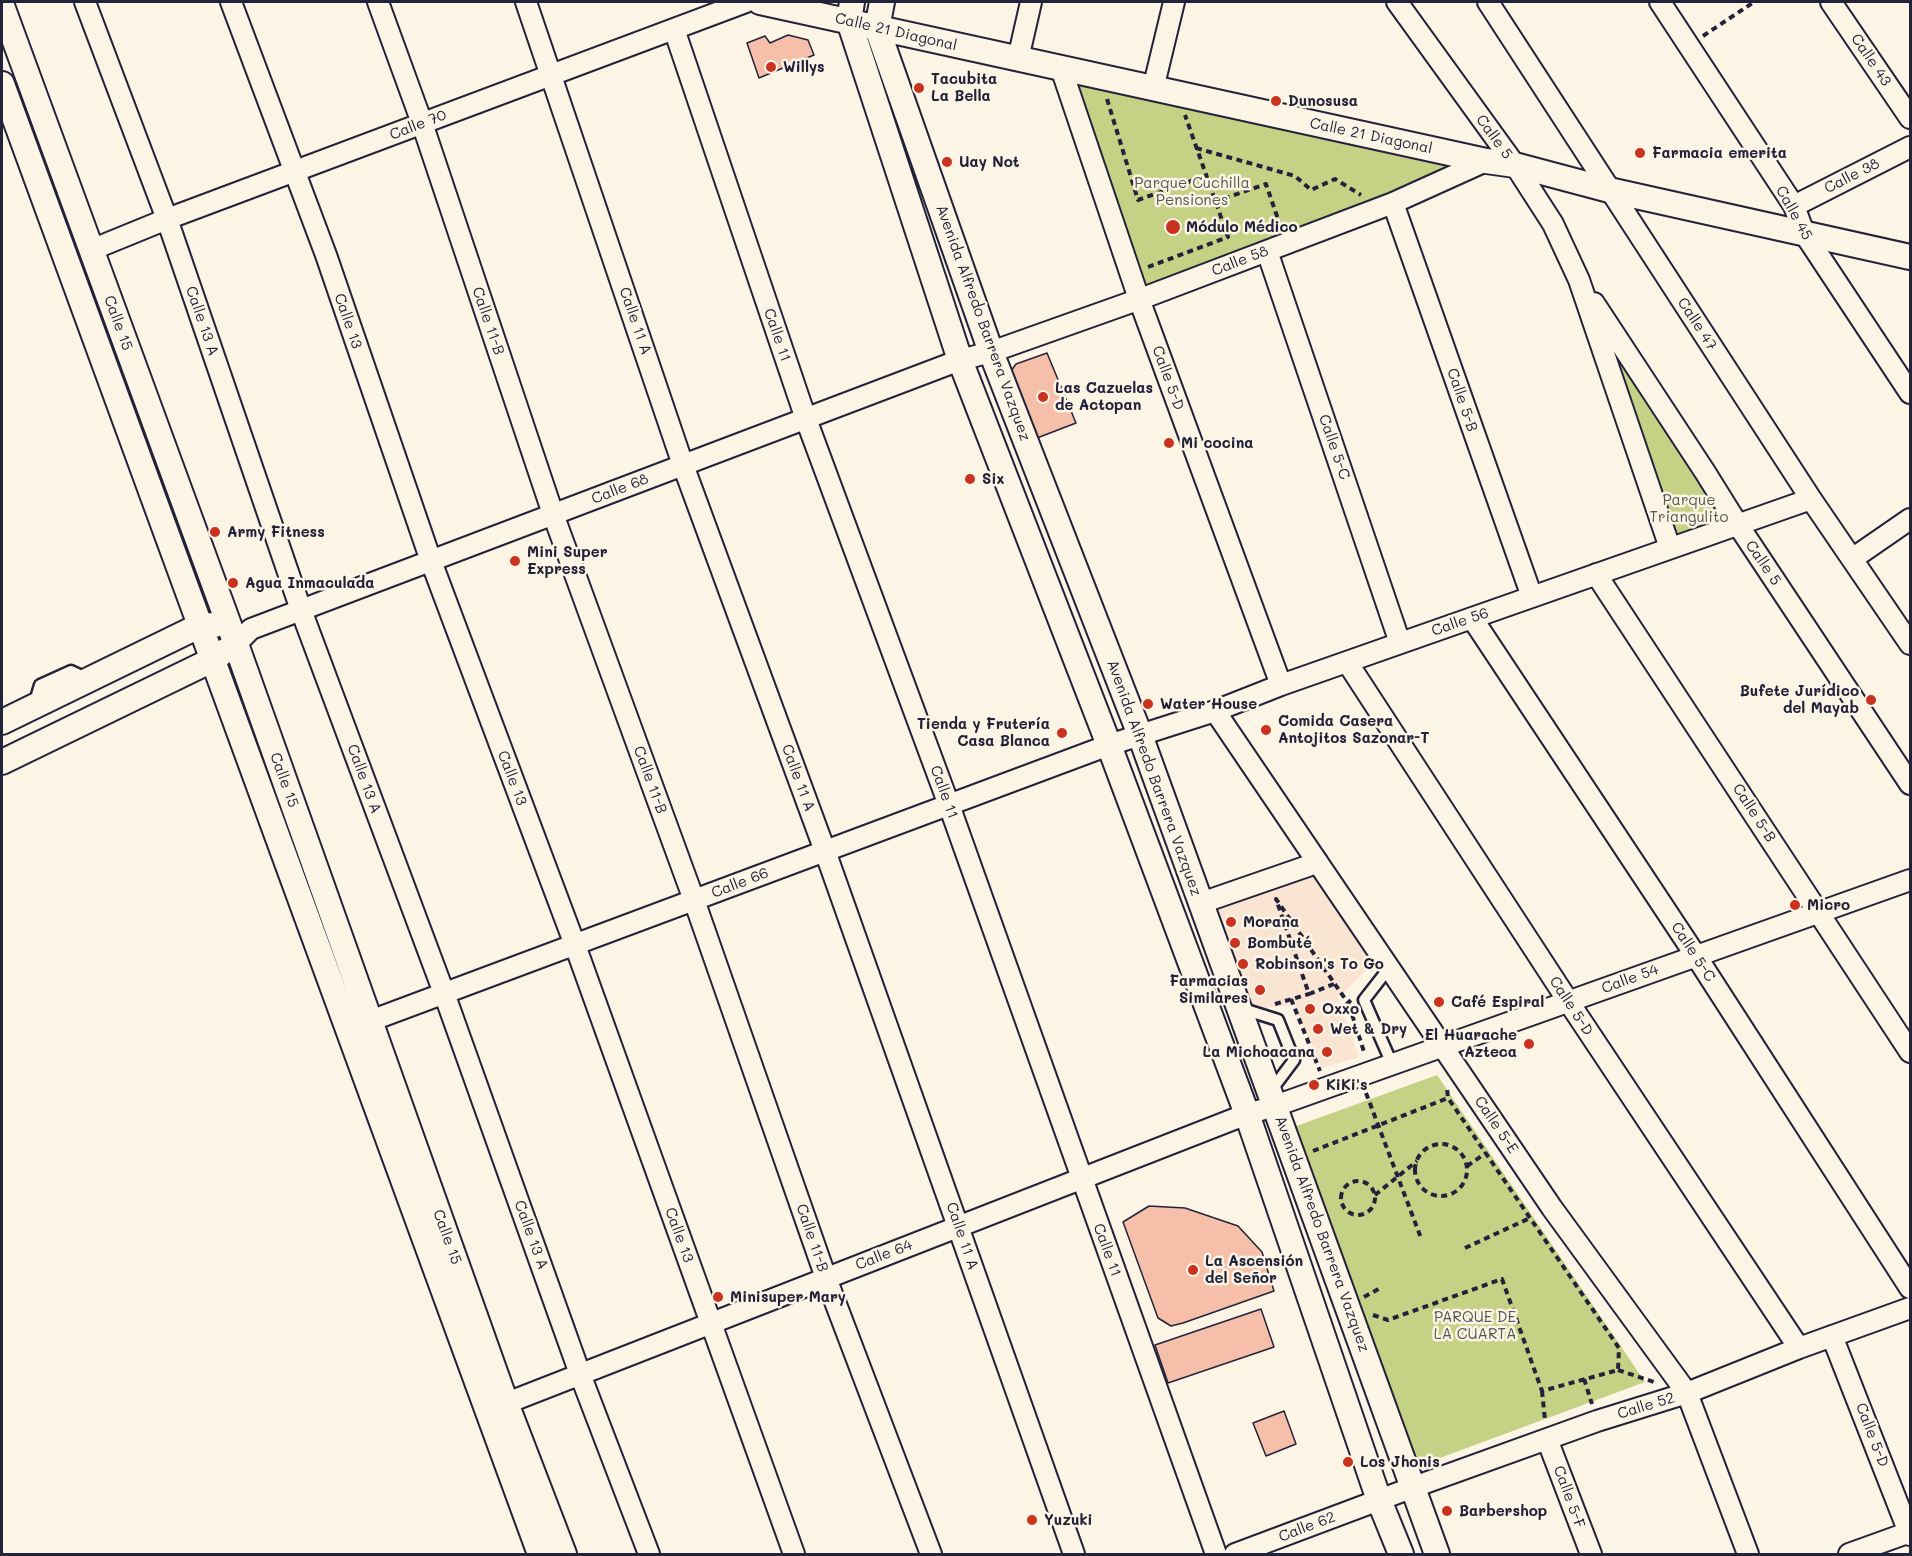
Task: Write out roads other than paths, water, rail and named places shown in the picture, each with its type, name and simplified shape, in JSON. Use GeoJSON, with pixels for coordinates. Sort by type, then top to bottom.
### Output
{"type":"FeatureCollection","features":[{"type":"Feature","properties":{"kind":"street","name":"Calle 13 A"},"geometry":{"type":"LineString","coordinates":[[85,2],[167,219],[301,610],[444,993],[580,1374],[649,1554]]}},
{"type":"Feature","properties":{"kind":"street","name":"Calle 13"},"geometry":{"type":"LineString","coordinates":[[231,2],[326,255],[430,561],[574,945],[795,1554]]}},
{"type":"Feature","properties":{"kind":"street","name":"Calle 11-B"},"geometry":{"type":"LineString","coordinates":[[378,2],[422,123],[553,514],[694,900],[826,1278],[931,1554]]}},
{"type":"Feature","properties":{"kind":"street","name":"Calle 11 A"},"geometry":{"type":"LineString","coordinates":[[526,2],[683,465],[825,851],[1074,1554]]}},
{"type":"Feature","properties":{"kind":"street","name":"Calle 70"},"geometry":{"type":"LineString","coordinates":[[91,250],[167,219],[746,2]]}},
{"type":"Feature","properties":{"kind":"street","name":"Calle 21 Diagonal"},"geometry":{"type":"LineString","coordinates":[[760,2],[850,11],[877,28],[1486,161],[1515,165],[1609,190],[1911,257]]}},
{"type":"Feature","properties":{"kind":"street"},"geometry":{"type":"LineString","coordinates":[[877,28],[882,2]]}},
{"type":"Feature","properties":{"kind":"street"},"geometry":{"type":"LineString","coordinates":[[1018,59],[1030,2]]}},
{"type":"Feature","properties":{"kind":"street"},"geometry":{"type":"LineString","coordinates":[[1154,89],[1174,2]]}},
{"type":"Feature","properties":{"kind":"street","name":"Calle 5"},"geometry":{"type":"LineString","coordinates":[[1397,2],[1515,165],[1553,224],[1579,280],[1670,548]]}},
{"type":"Feature","properties":{"kind":"street","name":"Calle 47"},"geometry":{"type":"LineString","coordinates":[[1488,2],[1811,499],[1911,644]]}},
{"type":"Feature","properties":{"kind":"street","name":"Calle 45"},"geometry":{"type":"LineString","coordinates":[[1660,2],[1794,206],[1804,234],[1911,393]]}},
{"type":"Feature","properties":{"kind":"street","name":"Calle 43"},"geometry":{"type":"LineString","coordinates":[[1831,2],[1911,118]]}},
{"type":"Feature","properties":{"kind":"street","name":"Calle 15"},"geometry":{"type":"LineString","coordinates":[[2,6],[91,250],[238,632],[370,1021],[497,1407],[540,1554]]}},
{"type":"Feature","properties":{"kind":"street","name":"Avenida Alfredo Barrera Vazquez"},"geometry":{"type":"LineString","coordinates":[[850,11],[960,360],[1109,745],[1247,1114],[1379,1500],[1401,1554]]}},
{"type":"Feature","properties":{"kind":"street","name":"Avenida Alfredo Barrera Vazquez"},"geometry":{"type":"LineString","coordinates":[[877,28],[991,352],[1140,735],[1360,1338],[1411,1488],[1437,1554]]}},
{"type":"Feature","properties":{"kind":"street","name":"Calle 11"},"geometry":{"type":"LineString","coordinates":[[674,29],[806,419],[949,805],[1216,1554]]}},
{"type":"Feature","properties":{"kind":"street","name":"Calle 5-D"},"geometry":{"type":"LineString","coordinates":[[1061,68],[1139,299],[1281,685]]}},
{"type":"Feature","properties":{"kind":"street","name":"Calle 15"},"geometry":{"type":"LineString","coordinates":[[2,84],[199,626],[497,1407],[564,1554]]}},
{"type":"Feature","properties":{"kind":"street","name":"Calle 38"},"geometry":{"type":"LineString","coordinates":[[1794,206],[1911,147]]}},
{"type":"Feature","properties":{"kind":"street","name":"Calle 58"},"geometry":{"type":"LineString","coordinates":[[991,352],[1387,206],[1486,161]]}},
{"type":"Feature","properties":{"kind":"street","name":"Calle 5-B"},"geometry":{"type":"LineString","coordinates":[[1387,206],[1532,597]]}},
{"type":"Feature","properties":{"kind":"street","name":"Calle 5-C"},"geometry":{"type":"LineString","coordinates":[[1267,251],[1400,643]]}},
{"type":"Feature","properties":{"kind":"street","name":"Calle 5"},"geometry":{"type":"LineString","coordinates":[[1579,280],[1738,525],[1911,784]]}},
{"type":"Feature","properties":{"kind":"street","name":"Calle 68"},"geometry":{"type":"LineString","coordinates":[[238,632],[960,360],[991,352]]}},
{"type":"Feature","properties":{"kind":"street","name":"Calle 56"},"geometry":{"type":"LineString","coordinates":[[1109,745],[1215,711],[1281,685],[1811,499]]}},
{"type":"Feature","properties":{"kind":"street"},"geometry":{"type":"LineString","coordinates":[[1852,559],[1911,519]]}},
{"type":"Feature","properties":{"kind":"street","name":"Calle 5-B"},"geometry":{"type":"LineString","coordinates":[[1596,574],[1911,1052]]}},
{"type":"Feature","properties":{"kind":"street","name":"Calle 5-C"},"geometry":{"type":"LineString","coordinates":[[1472,618],[1696,956],[1911,1288]]}},
{"type":"Feature","properties":{"kind":"street"},"geometry":{"type":"LineString","coordinates":[[2,722],[199,626],[238,632]]}},
{"type":"Feature","properties":{"kind":"street"},"geometry":{"type":"LineString","coordinates":[[2,762],[212,660],[238,632]]}},
{"type":"Feature","properties":{"kind":"street","name":"Calle 5-D"},"geometry":{"type":"LineString","coordinates":[[1347,662],[1568,1002],[1799,1348]]}},
{"type":"Feature","properties":{"kind":"street","name":"Calle 5-E"},"geometry":{"type":"LineString","coordinates":[[1215,711],[1552,1208],[1687,1393],[1748,1554]]}},
{"type":"Feature","properties":{"kind":"street","name":"Calle 66"},"geometry":{"type":"LineString","coordinates":[[370,1021],[1109,745]]}},
{"type":"Feature","properties":{"kind":"street"},"geometry":{"type":"LineString","coordinates":[[1201,903],[1317,861]]}},
{"type":"Feature","properties":{"kind":"street","name":"Calle 54"},"geometry":{"type":"LineString","coordinates":[[1247,1114],[1273,1099],[1364,1070],[1392,1064],[1911,880]]}},
{"type":"Feature","properties":{"kind":"street","name":"Calle 64"},"geometry":{"type":"LineString","coordinates":[[497,1407],[1247,1114]]}},
{"type":"Feature","properties":{"kind":"street","name":"Calle 52"},"geometry":{"type":"LineString","coordinates":[[1379,1500],[1597,1421],[1687,1393],[1799,1348],[1911,1308]]}},
{"type":"Feature","properties":{"kind":"street","name":"Calle 5-D"},"geometry":{"type":"LineString","coordinates":[[1833,1336],[1910,1533]]}},
{"type":"Feature","properties":{"kind":"street","name":"Calle 5-F"},"geometry":{"type":"LineString","coordinates":[[1547,1439],[1591,1554]]}},
{"type":"Feature","properties":{"kind":"street","name":"Calle 62"},"geometry":{"type":"LineString","coordinates":[[1235,1554],[1379,1500]]}},
{"type":"Feature","properties":{"kind":"street"},"geometry":{"type":"LineString","coordinates":[[1849,1554],[1910,1533]]}},
{"type":"Feature","properties":{"kind":"lane"},"geometry":{"type":"LineString","coordinates":[[1389,968],[1364,999],[1392,1064]]}},
{"type":"Feature","properties":{"kind":"lane"},"geometry":{"type":"LineString","coordinates":[[1240,1008],[1278,1020],[1294,1060],[1273,1099]]}},
{"type":"Feature","properties":{"kind":"place","name":"Willys"},"geometry":{"type":"Point","coordinates":[771,67]}},
{"type":"Feature","properties":{"kind":"place","name":"Tacubita La Bella"},"geometry":{"type":"Point","coordinates":[919,88]}},
{"type":"Feature","properties":{"kind":"place","name":"Dunosusa"},"geometry":{"type":"Point","coordinates":[1276,101]}},
{"type":"Feature","properties":{"kind":"place","name":"Farmacia emerita"},"geometry":{"type":"Point","coordinates":[1640,153]}},
{"type":"Feature","properties":{"kind":"place","name":"Uay Not"},"geometry":{"type":"Point","coordinates":[947,162]}},
{"type":"Feature","properties":{"kind":"place","name":"Módulo Médico"},"geometry":{"type":"Point","coordinates":[1173,227]}},
{"type":"Feature","properties":{"kind":"place","name":"Las Cazuelas de Actopan"},"geometry":{"type":"Point","coordinates":[1043,397]}},
{"type":"Feature","properties":{"kind":"place","name":"Mi cocina"},"geometry":{"type":"Point","coordinates":[1169,443]}},
{"type":"Feature","properties":{"kind":"place","name":"Six"},"geometry":{"type":"Point","coordinates":[970,479]}},
{"type":"Feature","properties":{"kind":"place","name":"Army Fitness"},"geometry":{"type":"Point","coordinates":[215,532]}},
{"type":"Feature","properties":{"kind":"place","name":"Mini Super Express"},"geometry":{"type":"Point","coordinates":[515,561]}},
{"type":"Feature","properties":{"kind":"place","name":"Agua Inmaculada"},"geometry":{"type":"Point","coordinates":[233,583]}},
{"type":"Feature","properties":{"kind":"place","name":"Bufete Jurídico del Mayab"},"geometry":{"type":"Point","coordinates":[1871,700]}},
{"type":"Feature","properties":{"kind":"place","name":"Water House"},"geometry":{"type":"Point","coordinates":[1148,704]}},
{"type":"Feature","properties":{"kind":"place","name":"Comida Casera Antojitos Sazonar-T"},"geometry":{"type":"Point","coordinates":[1266,730]}},
{"type":"Feature","properties":{"kind":"place","name":"Tienda y Frutería Casa Blanca"},"geometry":{"type":"Point","coordinates":[1062,733]}},
{"type":"Feature","properties":{"kind":"place","name":"Micro"},"geometry":{"type":"Point","coordinates":[1795,905]}},
{"type":"Feature","properties":{"kind":"place","name":"Morana"},"geometry":{"type":"Point","coordinates":[1231,922]}},
{"type":"Feature","properties":{"kind":"place","name":"Bombuté"},"geometry":{"type":"Point","coordinates":[1235,943]}},
{"type":"Feature","properties":{"kind":"place","name":"Robinson's To Go"},"geometry":{"type":"Point","coordinates":[1243,964]}},
{"type":"Feature","properties":{"kind":"place","name":"Farmacias Similares"},"geometry":{"type":"Point","coordinates":[1260,990]}},
{"type":"Feature","properties":{"kind":"place","name":"Café Espiral"},"geometry":{"type":"Point","coordinates":[1439,1002]}},
{"type":"Feature","properties":{"kind":"place","name":"Oxxo"},"geometry":{"type":"Point","coordinates":[1310,1009]}},
{"type":"Feature","properties":{"kind":"place","name":"Wet & Dry"},"geometry":{"type":"Point","coordinates":[1318,1029]}},
{"type":"Feature","properties":{"kind":"place","name":"El Huarache Azteca"},"geometry":{"type":"Point","coordinates":[1529,1044]}},
{"type":"Feature","properties":{"kind":"place","name":"La Michoacana"},"geometry":{"type":"Point","coordinates":[1327,1052]}},
{"type":"Feature","properties":{"kind":"place","name":"KiKi's"},"geometry":{"type":"Point","coordinates":[1314,1085]}},
{"type":"Feature","properties":{"kind":"place","name":"La Ascensión del Señor"},"geometry":{"type":"Point","coordinates":[1193,1270]}},
{"type":"Feature","properties":{"kind":"place","name":"Minisuper Mary"},"geometry":{"type":"Point","coordinates":[718,1297]}},
{"type":"Feature","properties":{"kind":"place","name":"Los Jhonis"},"geometry":{"type":"Point","coordinates":[1348,1462]}},
{"type":"Feature","properties":{"kind":"place","name":"Barbershop"},"geometry":{"type":"Point","coordinates":[1447,1511]}},
{"type":"Feature","properties":{"kind":"place","name":"Yuzuki"},"geometry":{"type":"Point","coordinates":[1032,1520]}},
{"type":"Feature","properties":{"kind":"park label","name":"Parque Cuchilla Pensiones"},"geometry":{"type":"Point","coordinates":[1192,192]}},
{"type":"Feature","properties":{"kind":"park label","name":"Parque Triangulito"},"geometry":{"type":"Point","coordinates":[1689,508]}},
{"type":"Feature","properties":{"kind":"park label","name":"PARQUE DE LA CUARTA"},"geometry":{"type":"Point","coordinates":[1475,1326]}}]}
